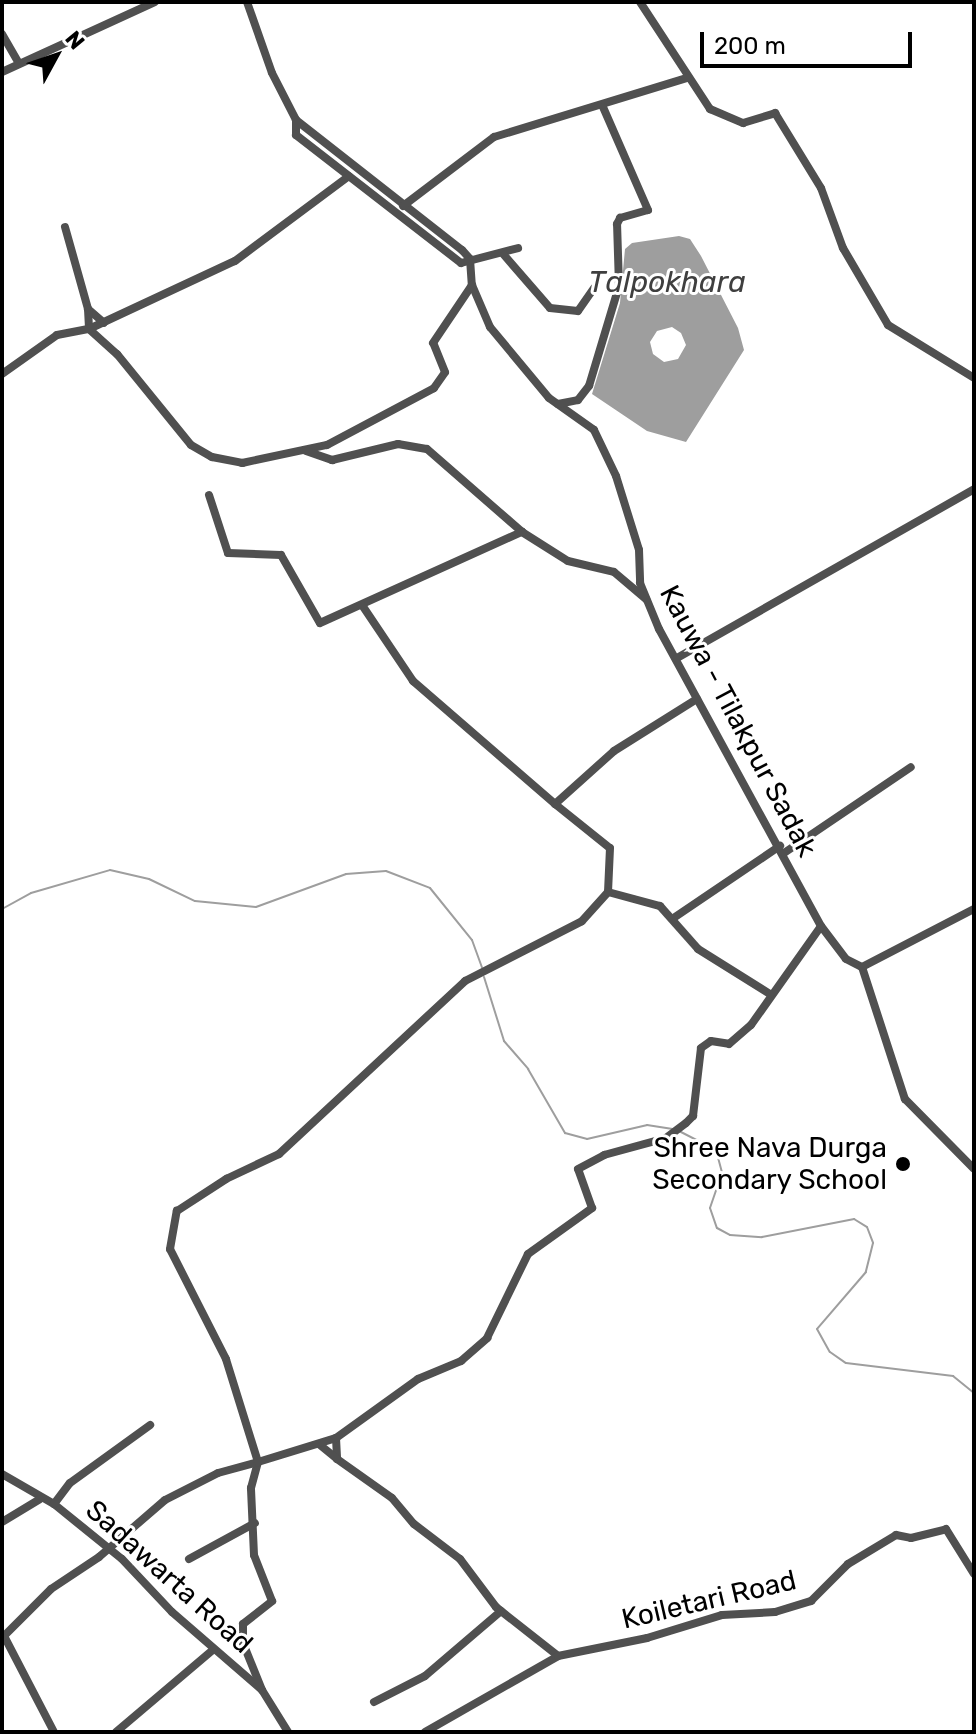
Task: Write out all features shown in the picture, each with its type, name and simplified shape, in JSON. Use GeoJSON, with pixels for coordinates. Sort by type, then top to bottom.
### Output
{"type":"FeatureCollection","features":[{"type":"Feature","properties":{"kind":"street"},"geometry":{"type":"LineString","coordinates":[[2,72],[155,2]]}},
{"type":"Feature","properties":{"kind":"street"},"geometry":{"type":"LineString","coordinates":[[247,2],[272,73],[296,120],[470,259]]}},
{"type":"Feature","properties":{"kind":"street"},"geometry":{"type":"LineString","coordinates":[[640,2],[710,109],[743,123],[775,113],[821,188],[843,248],[888,325],[974,378]]}},
{"type":"Feature","properties":{"kind":"street"},"geometry":{"type":"LineString","coordinates":[[2,34],[19,64]]}},
{"type":"Feature","properties":{"kind":"street"},"geometry":{"type":"LineString","coordinates":[[403,206],[494,137],[571,111],[603,107],[687,78]]}},
{"type":"Feature","properties":{"kind":"street"},"geometry":{"type":"LineString","coordinates":[[558,404],[578,400],[589,386],[619,286],[617,224],[620,218],[648,210],[603,107]]}},
{"type":"Feature","properties":{"kind":"street"},"geometry":{"type":"LineString","coordinates":[[296,120],[296,135],[461,263],[504,255],[518,248]]}},
{"type":"Feature","properties":{"kind":"street"},"geometry":{"type":"LineString","coordinates":[[2,374],[57,335],[104,323],[235,261],[349,176]]}},
{"type":"Feature","properties":{"kind":"street"},"geometry":{"type":"LineString","coordinates":[[65,227],[88,309],[89,329],[117,354],[191,445],[212,457],[242,463],[306,451],[378,419],[443,381],[433,343],[472,285]]}},
{"type":"Feature","properties":{"kind":"street"},"geometry":{"type":"LineString","coordinates":[[504,255],[550,308],[578,311],[594,288]]}},
{"type":"Feature","properties":{"kind":"street","name":"Kauwa - Tilakpur Sadak"},"geometry":{"type":"LineString","coordinates":[[470,259],[472,285],[490,327],[558,404],[594,430],[635,534],[647,599],[697,699],[821,926],[846,959],[862,967]]}},
{"type":"Feature","properties":{"kind":"street"},"geometry":{"type":"LineString","coordinates":[[88,309],[104,323]]}},
{"type":"Feature","properties":{"kind":"street"},"geometry":{"type":"LineString","coordinates":[[306,451],[332,460],[398,444],[427,449],[522,532],[568,561],[614,572],[647,599]]}},
{"type":"Feature","properties":{"kind":"street"},"geometry":{"type":"LineString","coordinates":[[677,658],[974,489]]}},
{"type":"Feature","properties":{"kind":"street"},"geometry":{"type":"LineString","coordinates":[[209,495],[228,553],[281,555],[314,619],[328,622],[522,532]]}},
{"type":"Feature","properties":{"kind":"street"},"geometry":{"type":"LineString","coordinates":[[262,1690],[243,1643],[243,1624],[272,1601],[254,1555],[255,1523],[251,1488],[258,1462],[226,1359],[170,1249],[177,1211],[306,1133],[335,1099],[465,981],[582,921],[608,892],[610,848],[413,681],[362,605]]}},
{"type":"Feature","properties":{"kind":"street"},"geometry":{"type":"LineString","coordinates":[[555,804],[614,751],[697,699]]}},
{"type":"Feature","properties":{"kind":"street"},"geometry":{"type":"LineString","coordinates":[[675,917],[911,767]]}},
{"type":"Feature","properties":{"kind":"street"},"geometry":{"type":"LineString","coordinates":[[608,892],[660,906],[675,917],[698,949],[770,994]]}},
{"type":"Feature","properties":{"kind":"street"},"geometry":{"type":"LineString","coordinates":[[974,909],[862,967],[905,1099],[974,1169]]}},
{"type":"Feature","properties":{"kind":"street"},"geometry":{"type":"LineString","coordinates":[[54,1732],[4,1636],[51,1589],[109,1548],[165,1500],[218,1473],[336,1438],[418,1379],[461,1361],[487,1338],[528,1254],[592,1208],[579,1177],[586,1161],[666,1138],[693,1116],[701,1048],[711,1041],[729,1044],[751,1025],[821,926]]}},
{"type":"Feature","properties":{"kind":"street"},"geometry":{"type":"LineString","coordinates":[[54,1504],[70,1483],[150,1425]]}},
{"type":"Feature","properties":{"kind":"street"},"geometry":{"type":"LineString","coordinates":[[336,1438],[337,1459]]}},
{"type":"Feature","properties":{"kind":"street"},"geometry":{"type":"LineString","coordinates":[[320,1445],[392,1498],[414,1524],[460,1559],[501,1611],[558,1656]]}},
{"type":"Feature","properties":{"kind":"street","name":"Sadawarta Road"},"geometry":{"type":"LineString","coordinates":[[2,1474],[40,1499],[54,1504],[109,1548],[214,1649],[262,1690],[288,1732]]}},
{"type":"Feature","properties":{"kind":"street"},"geometry":{"type":"LineString","coordinates":[[2,1522],[40,1499]]}},
{"type":"Feature","properties":{"kind":"street"},"geometry":{"type":"LineString","coordinates":[[189,1559],[255,1523]]}},
{"type":"Feature","properties":{"kind":"street","name":"Koiletari Road"},"geometry":{"type":"LineString","coordinates":[[425,1732],[558,1656],[647,1638],[722,1615],[775,1612],[811,1601],[848,1564],[896,1535],[911,1538],[946,1529],[974,1574]]}},
{"type":"Feature","properties":{"kind":"street"},"geometry":{"type":"LineString","coordinates":[[374,1702],[425,1676],[501,1611]]}},
{"type":"Feature","properties":{"kind":"street"},"geometry":{"type":"LineString","coordinates":[[116,1732],[214,1649]]}},
{"type":"Feature","properties":{"kind":"water","name":"Talpokhara"},"geometry":{"type":"Polygon","coordinates":[[[679,236],[690,239],[738,328],[744,350],[686,442],[647,431],[592,394],[620,303],[625,249],[632,243],[679,236]],[[672,327],[657,331],[650,342],[653,354],[664,362],[678,359],[686,345],[681,333],[672,327]]]}},
{"type":"Feature","properties":{"kind":"waterway"},"geometry":{"type":"LineString","coordinates":[[2,909],[31,893],[110,870],[149,879],[195,901],[256,907],[346,874],[386,871],[430,888],[472,940],[482,967]]}},
{"type":"Feature","properties":{"kind":"waterway"},"geometry":{"type":"LineString","coordinates":[[484,977],[504,1041],[528,1069],[565,1133],[587,1139],[647,1125],[673,1129]]}},
{"type":"Feature","properties":{"kind":"waterway"},"geometry":{"type":"LineString","coordinates":[[679,1131],[716,1150],[722,1173],[710,1208],[717,1228],[730,1235],[762,1237],[854,1219],[867,1227],[873,1243],[866,1272],[817,1329],[830,1352],[846,1363],[953,1376],[974,1393]]}},
{"type":"Feature","properties":{"kind":"place","name":"Shree Nava Durga Secondary School"},"geometry":{"type":"Point","coordinates":[903,1164]}}]}
